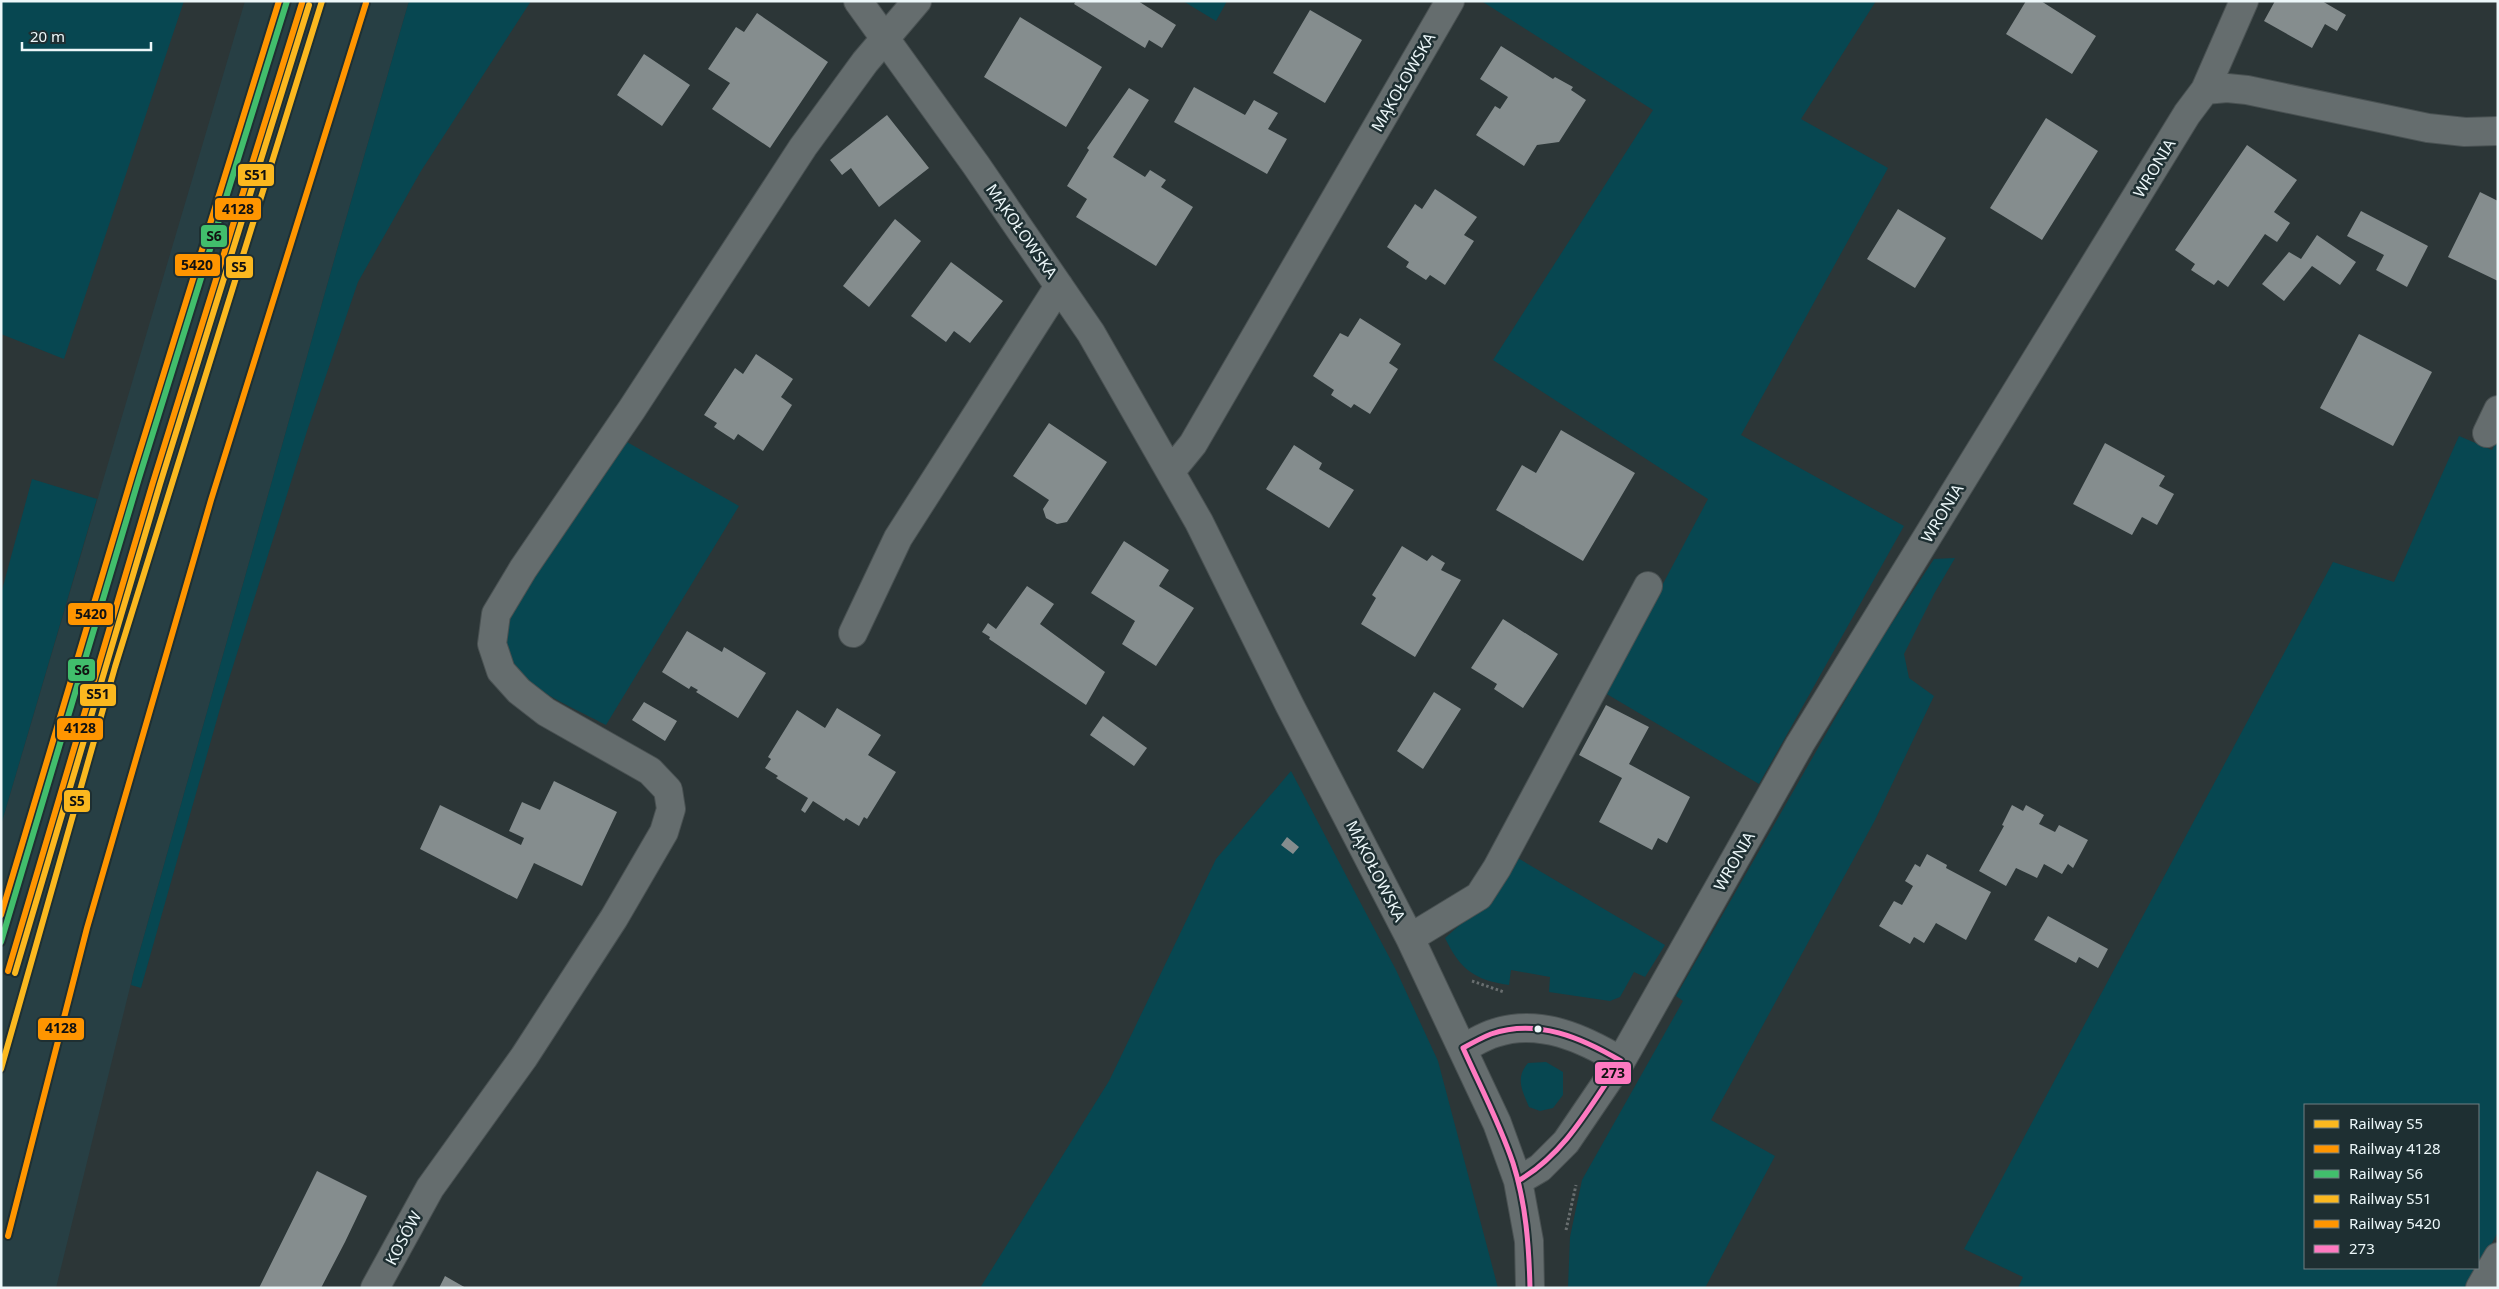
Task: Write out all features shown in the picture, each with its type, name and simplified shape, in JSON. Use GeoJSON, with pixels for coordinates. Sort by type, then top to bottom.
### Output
{"type":"FeatureCollection","features":[{"type":"Feature","properties":{"kind":"street","name":"MĄKOŁOWSKA"},"geometry":{"type":"LineString","coordinates":[[858,1],[886,38],[1091,333],[1171,471],[1410,938],[1497,1123],[1518,1181],[1529,1241],[1530,1288]]}},
{"type":"Feature","properties":{"kind":"street","name":"KOSÓW"},"geometry":{"type":"LineString","coordinates":[[376,1288],[430,1188],[524,1057],[609,926],[664,832],[672,810],[668,790],[650,771],[546,712],[519,691],[501,671],[492,644],[496,614],[523,569],[632,409],[803,147],[865,62],[917,1]]}},
{"type":"Feature","properties":{"kind":"street","name":"MĄKOŁOWSKA"},"geometry":{"type":"LineString","coordinates":[[1171,471],[1193,444],[1450,1]]}},
{"type":"Feature","properties":{"kind":"street","name":"WRONIA"},"geometry":{"type":"LineString","coordinates":[[1518,1181],[1540,1168],[1566,1142],[1621,1062],[1800,744],[2187,114],[2205,90],[2244,1]]}},
{"type":"Feature","properties":{"kind":"street"},"geometry":{"type":"LineString","coordinates":[[2205,90],[2227,88],[2247,90],[2428,128],[2465,132],[2498,131]]}},
{"type":"Feature","properties":{"kind":"street"},"geometry":{"type":"LineString","coordinates":[[853,633],[898,538],[1059,286]]}},
{"type":"Feature","properties":{"kind":"street"},"geometry":{"type":"LineString","coordinates":[[1410,938],[1479,896],[1497,868],[1648,586]]}},
{"type":"Feature","properties":{"kind":"street"},"geometry":{"type":"LineString","coordinates":[[1463,1048],[1495,1033],[1519,1028],[1538,1029],[1564,1033],[1596,1046],[1621,1062]]}},
{"type":"Feature","properties":{"kind":"street"},"geometry":{"type":"LineString","coordinates":[[2480,1288],[2498,1257]]}},
{"type":"Feature","properties":{"kind":"shaded area"},"geometry":{"type":"Polygon","coordinates":[[[1,1],[184,1],[64,359],[1,334],[1,1]]]}},
{"type":"Feature","properties":{"kind":"shaded area"},"geometry":{"type":"Polygon","coordinates":[[[245,1],[409,1],[133,975],[56,1288],[1,1288],[1,825],[245,1]]]}},
{"type":"Feature","properties":{"kind":"shaded area"},"geometry":{"type":"Polygon","coordinates":[[[409,1],[531,1],[421,171],[358,282],[307,431],[223,698],[141,988],[131,985],[133,975],[409,1]]]}},
{"type":"Feature","properties":{"kind":"shaded area"},"geometry":{"type":"Polygon","coordinates":[[[1183,1],[1227,1],[1216,21],[1183,1]]]}},
{"type":"Feature","properties":{"kind":"shaded area"},"geometry":{"type":"Polygon","coordinates":[[[1876,1],[1801,119],[1888,168],[1741,435],[1904,526],[1759,784],[1605,693],[1708,499],[1493,360],[1653,110],[1483,2],[1876,1]]]}},
{"type":"Feature","properties":{"kind":"shaded area"},"geometry":{"type":"Polygon","coordinates":[[[2459,436],[2492,450],[2498,438],[2498,1232],[2479,1266],[2479,1104],[2304,1104],[2304,1269],[2478,1269],[2467,1288],[2018,1288],[2023,1277],[1964,1249],[2333,562],[2394,582],[2459,436]]]}},
{"type":"Feature","properties":{"kind":"shaded area"},"geometry":{"type":"Polygon","coordinates":[[[627,442],[739,506],[606,725],[553,698],[526,681],[510,663],[506,650],[506,636],[510,610],[627,442]]]}},
{"type":"Feature","properties":{"kind":"shaded area"},"geometry":{"type":"Polygon","coordinates":[[[32,479],[97,499],[1,825],[1,594],[32,479]]]}},
{"type":"Feature","properties":{"kind":"shaded area"},"geometry":{"type":"Polygon","coordinates":[[[1955,558],[1934,594],[1904,654],[1909,678],[1934,696],[1875,820],[1711,1120],[1775,1156],[1705,1288],[1568,1288],[1570,1237],[1582,1180],[1683,1001],[1676,996],[1873,652],[1934,559],[1955,558]]]}},
{"type":"Feature","properties":{"kind":"shaded area"},"geometry":{"type":"Polygon","coordinates":[[[1291,771],[1396,970],[1438,1061],[1498,1288],[980,1288],[1109,1081],[1216,859],[1291,771]]]}},
{"type":"Feature","properties":{"kind":"shaded area"},"geometry":{"type":"Polygon","coordinates":[[[1511,854],[1665,945],[1645,977],[1634,972],[1620,997],[1610,1001],[1549,992],[1550,977],[1511,970],[1509,985],[1497,983],[1477,976],[1463,965],[1456,958],[1445,938],[1479,908],[1511,854]]]}},
{"type":"Feature","properties":{"kind":"shaded area"},"geometry":{"type":"Polygon","coordinates":[[[1546,1062],[1563,1072],[1563,1095],[1553,1108],[1540,1111],[1529,1107],[1522,1090],[1521,1079],[1524,1068],[1528,1063],[1546,1062]]]}},
{"type":"Feature","properties":{"kind":"building"},"geometry":{"type":"Polygon","coordinates":[[[1076,1],[1138,1],[1176,25],[1162,48],[1149,40],[1145,48],[1074,4],[1076,1]]]}},
{"type":"Feature","properties":{"kind":"building"},"geometry":{"type":"Polygon","coordinates":[[[2026,1],[2041,1],[2096,36],[2072,74],[2006,34],[2026,1]]]}},
{"type":"Feature","properties":{"kind":"building"},"geometry":{"type":"Polygon","coordinates":[[[2275,1],[2322,1],[2346,15],[2337,31],[2325,24],[2312,48],[2264,21],[2275,1]]]}},
{"type":"Feature","properties":{"kind":"building"},"geometry":{"type":"Polygon","coordinates":[[[1310,10],[1362,40],[1325,103],[1273,73],[1310,10]]]}},
{"type":"Feature","properties":{"kind":"building"},"geometry":{"type":"Polygon","coordinates":[[[757,13],[828,62],[770,148],[712,109],[730,83],[708,69],[736,27],[744,32],[757,13]]]}},
{"type":"Feature","properties":{"kind":"building"},"geometry":{"type":"Polygon","coordinates":[[[1020,17],[1102,67],[1066,127],[984,77],[1020,17]]]}},
{"type":"Feature","properties":{"kind":"building"},"geometry":{"type":"Polygon","coordinates":[[[1501,46],[1553,79],[1555,77],[1573,87],[1571,90],[1586,100],[1559,142],[1537,145],[1524,166],[1476,135],[1495,106],[1500,109],[1508,97],[1480,79],[1501,46]]]}},
{"type":"Feature","properties":{"kind":"building"},"geometry":{"type":"Polygon","coordinates":[[[644,54],[690,85],[662,126],[617,95],[644,54]]]}},
{"type":"Feature","properties":{"kind":"building"},"geometry":{"type":"Polygon","coordinates":[[[1194,87],[1245,115],[1254,100],[1278,113],[1268,129],[1287,139],[1267,174],[1174,122],[1194,87]]]}},
{"type":"Feature","properties":{"kind":"building"},"geometry":{"type":"Polygon","coordinates":[[[1129,88],[1149,100],[1113,157],[1145,177],[1150,170],[1166,180],[1161,187],[1193,207],[1156,266],[1076,217],[1087,199],[1067,186],[1089,150],[1087,148],[1129,88]]]}},
{"type":"Feature","properties":{"kind":"building"},"geometry":{"type":"Polygon","coordinates":[[[887,115],[929,168],[879,207],[851,168],[842,175],[830,160],[887,115]]]}},
{"type":"Feature","properties":{"kind":"building"},"geometry":{"type":"Polygon","coordinates":[[[2046,118],[2098,151],[2042,240],[1990,208],[2046,118]]]}},
{"type":"Feature","properties":{"kind":"building"},"geometry":{"type":"Polygon","coordinates":[[[2247,145],[2297,180],[2274,212],[2290,223],[2277,242],[2265,234],[2228,287],[2218,280],[2214,285],[2191,270],[2195,264],[2175,250],[2247,145]]]}},
{"type":"Feature","properties":{"kind":"building"},"geometry":{"type":"Polygon","coordinates":[[[1435,189],[1477,217],[1464,235],[1474,241],[1445,285],[1430,275],[1426,280],[1406,267],[1409,262],[1387,247],[1415,204],[1422,209],[1435,189]]]}},
{"type":"Feature","properties":{"kind":"building"},"geometry":{"type":"Polygon","coordinates":[[[2480,192],[2498,201],[2498,281],[2448,257],[2480,192]]]}},
{"type":"Feature","properties":{"kind":"building"},"geometry":{"type":"Polygon","coordinates":[[[1898,209],[1946,238],[1915,288],[1867,259],[1898,209]]]}},
{"type":"Feature","properties":{"kind":"building"},"geometry":{"type":"Polygon","coordinates":[[[2361,211],[2428,246],[2407,287],[2376,270],[2384,255],[2347,236],[2361,211]]]}},
{"type":"Feature","properties":{"kind":"building"},"geometry":{"type":"Polygon","coordinates":[[[895,219],[921,241],[869,307],[843,286],[895,219]]]}},
{"type":"Feature","properties":{"kind":"building"},"geometry":{"type":"Polygon","coordinates":[[[2317,235],[2356,262],[2340,285],[2312,266],[2284,301],[2262,284],[2289,252],[2301,259],[2317,235]]]}},
{"type":"Feature","properties":{"kind":"building"},"geometry":{"type":"Polygon","coordinates":[[[951,262],[1003,301],[970,343],[954,331],[946,342],[911,316],[951,262]]]}},
{"type":"Feature","properties":{"kind":"building"},"geometry":{"type":"Polygon","coordinates":[[[1360,318],[1401,344],[1389,363],[1398,369],[1370,414],[1354,404],[1351,408],[1331,395],[1334,390],[1313,376],[1340,333],[1348,337],[1360,318]]]}},
{"type":"Feature","properties":{"kind":"building"},"geometry":{"type":"Polygon","coordinates":[[[2359,334],[2432,372],[2393,446],[2320,408],[2359,334]]]}},
{"type":"Feature","properties":{"kind":"building"},"geometry":{"type":"Polygon","coordinates":[[[756,354],[793,379],[781,397],[792,405],[763,451],[738,434],[734,440],[714,427],[717,423],[704,415],[735,368],[743,374],[756,354]]]}},
{"type":"Feature","properties":{"kind":"building"},"geometry":{"type":"Polygon","coordinates":[[[1049,423],[1107,462],[1067,522],[1057,524],[1046,518],[1043,509],[1049,500],[1013,476],[1049,423]]]}},
{"type":"Feature","properties":{"kind":"building"},"geometry":{"type":"Polygon","coordinates":[[[1561,430],[1635,473],[1583,561],[1496,510],[1522,465],[1536,473],[1561,430]]]}},
{"type":"Feature","properties":{"kind":"building"},"geometry":{"type":"Polygon","coordinates":[[[2105,443],[2165,476],[2159,486],[2174,494],[2157,525],[2142,517],[2132,535],[2073,504],[2105,443]]]}},
{"type":"Feature","properties":{"kind":"building"},"geometry":{"type":"Polygon","coordinates":[[[1294,445],[1322,463],[1319,469],[1354,490],[1329,528],[1266,489],[1294,445]]]}},
{"type":"Feature","properties":{"kind":"building"},"geometry":{"type":"Polygon","coordinates":[[[1124,541],[1169,570],[1159,586],[1194,608],[1156,666],[1122,644],[1135,621],[1091,593],[1124,541]]]}},
{"type":"Feature","properties":{"kind":"building"},"geometry":{"type":"Polygon","coordinates":[[[1402,546],[1427,561],[1432,555],[1445,563],[1441,570],[1461,580],[1415,657],[1361,624],[1376,598],[1372,595],[1402,546]]]}},
{"type":"Feature","properties":{"kind":"building"},"geometry":{"type":"Polygon","coordinates":[[[1027,586],[1054,604],[1040,624],[1105,672],[1086,705],[989,639],[990,637],[982,632],[988,623],[996,629],[1027,586]]]}},
{"type":"Feature","properties":{"kind":"building"},"geometry":{"type":"Polygon","coordinates":[[[1503,619],[1558,654],[1523,708],[1494,689],[1497,684],[1471,668],[1503,619]]]}},
{"type":"Feature","properties":{"kind":"building"},"geometry":{"type":"Polygon","coordinates":[[[687,631],[722,652],[724,647],[766,673],[738,718],[696,692],[698,690],[691,686],[689,689],[662,672],[687,631]]]}},
{"type":"Feature","properties":{"kind":"building"},"geometry":{"type":"Polygon","coordinates":[[[1434,692],[1461,709],[1423,769],[1397,751],[1434,692]]]}},
{"type":"Feature","properties":{"kind":"building"},"geometry":{"type":"Polygon","coordinates":[[[644,702],[677,721],[665,741],[632,720],[644,702]]]}},
{"type":"Feature","properties":{"kind":"building"},"geometry":{"type":"Polygon","coordinates":[[[1606,705],[1649,727],[1629,764],[1690,797],[1667,843],[1658,838],[1652,850],[1599,822],[1622,778],[1579,755],[1606,705]]]}},
{"type":"Feature","properties":{"kind":"building"},"geometry":{"type":"Polygon","coordinates":[[[837,708],[881,735],[868,755],[896,772],[867,819],[864,817],[859,826],[846,818],[844,821],[813,801],[805,813],[801,810],[808,798],[776,778],[778,776],[765,768],[771,759],[768,757],[797,710],[825,728],[837,708]]]}},
{"type":"Feature","properties":{"kind":"building"},"geometry":{"type":"Polygon","coordinates":[[[1103,716],[1147,748],[1134,766],[1090,735],[1103,716]]]}},
{"type":"Feature","properties":{"kind":"building"},"geometry":{"type":"Polygon","coordinates":[[[554,781],[617,812],[582,886],[534,863],[517,899],[420,849],[440,805],[521,845],[524,838],[509,831],[522,802],[540,810],[554,781]]]}},
{"type":"Feature","properties":{"kind":"building"},"geometry":{"type":"Polygon","coordinates":[[[2012,805],[2023,811],[2026,805],[2044,815],[2039,824],[2055,832],[2059,825],[2088,840],[2073,868],[2068,864],[2062,874],[2044,864],[2037,878],[2016,868],[2006,886],[1979,871],[2004,826],[2002,825],[2012,805]]]}},
{"type":"Feature","properties":{"kind":"building"},"geometry":{"type":"Polygon","coordinates":[[[1287,837],[1299,847],[1293,854],[1281,845],[1287,837]]]}},
{"type":"Feature","properties":{"kind":"building"},"geometry":{"type":"Polygon","coordinates":[[[1927,854],[1947,865],[1946,868],[1991,892],[1966,940],[1936,923],[1924,943],[1914,937],[1910,944],[1879,926],[1894,901],[1902,905],[1913,886],[1905,881],[1915,864],[1920,867],[1927,854]]]}},
{"type":"Feature","properties":{"kind":"building"},"geometry":{"type":"Polygon","coordinates":[[[2048,916],[2108,949],[2098,968],[2079,957],[2076,963],[2034,940],[2048,916]]]}},
{"type":"Feature","properties":{"kind":"building"},"geometry":{"type":"Polygon","coordinates":[[[317,1171],[367,1196],[345,1242],[321,1288],[259,1288],[317,1171]]]}},
{"type":"Feature","properties":{"kind":"building"},"geometry":{"type":"Polygon","coordinates":[[[445,1276],[466,1288],[439,1288],[445,1276]]]}},
{"type":"Feature","properties":{"kind":"rail line","name":"5420"},"geometry":{"type":"LineString","coordinates":[[1,915],[132,476],[279,1]]}},
{"type":"Feature","properties":{"kind":"rail line","name":"S6"},"geometry":{"type":"LineString","coordinates":[[1,942],[139,478],[287,1]]}},
{"type":"Feature","properties":{"kind":"rail line","name":"S5"},"geometry":{"type":"LineString","coordinates":[[1,1069],[115,667],[322,1]]}},
{"type":"Feature","properties":{"kind":"rail line","name":"4128"},"geometry":{"type":"LineString","coordinates":[[8,971],[153,482],[302,3]]}},
{"type":"Feature","properties":{"kind":"rail line","name":"4128"},"geometry":{"type":"LineString","coordinates":[[8,1236],[87,928],[211,500],[366,3]]}},
{"type":"Feature","properties":{"kind":"rail line","name":"S51"},"geometry":{"type":"LineString","coordinates":[[15,973],[160,484],[309,5]]}},
{"type":"Feature","properties":{"kind":"transit line","name":"273"},"geometry":{"type":"LineString","coordinates":[[1518,1181],[1535,1170],[1564,1143],[1621,1061],[1575,1038],[1542,1029],[1525,1028],[1491,1034],[1463,1048],[1490,1105],[1513,1163],[1526,1225],[1530,1288]]}}]}
